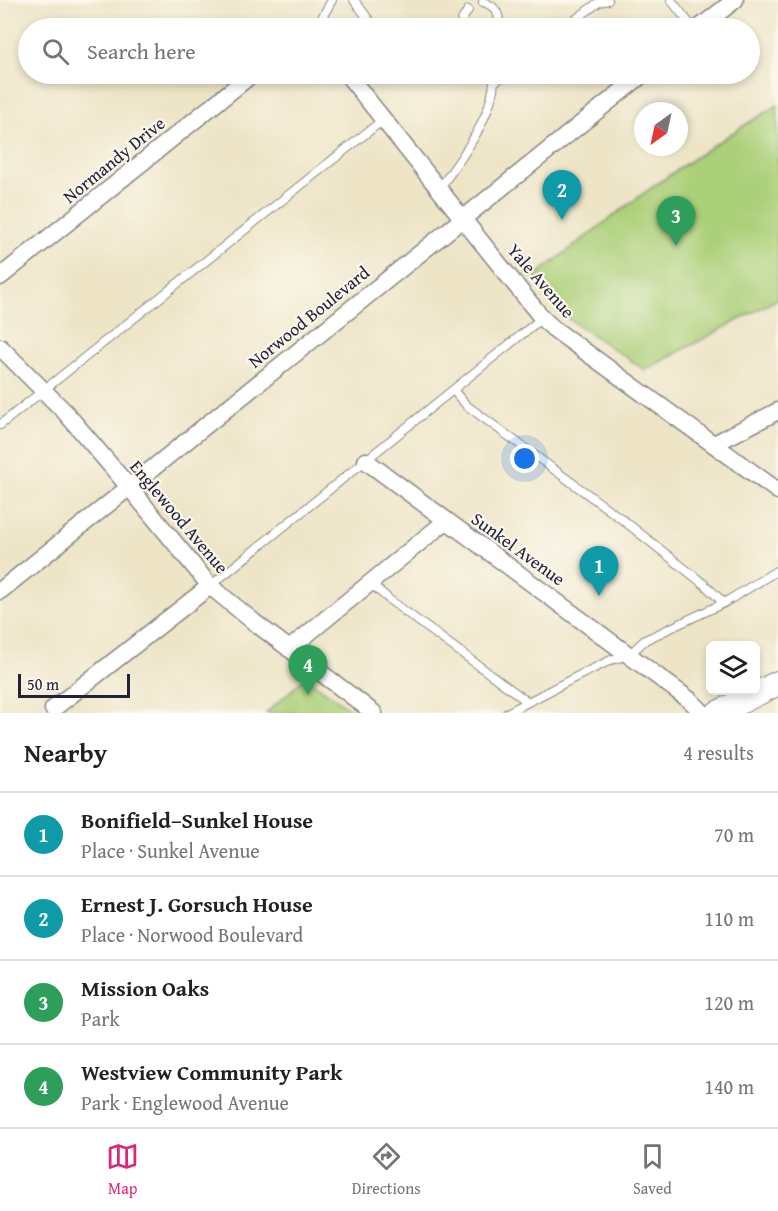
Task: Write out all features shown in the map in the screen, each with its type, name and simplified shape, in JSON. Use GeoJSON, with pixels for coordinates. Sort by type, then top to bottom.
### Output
{"type":"FeatureCollection","features":[{"type":"Feature","properties":{"kind":"street"},"geometry":{"type":"LineString","coordinates":[[712,18],[735,0]]}},
{"type":"Feature","properties":{"kind":"street","name":"Normandy Drive"},"geometry":{"type":"LineString","coordinates":[[0,277],[240,84]]}},
{"type":"Feature","properties":{"kind":"street","name":"Yale Avenue"},"geometry":{"type":"LineString","coordinates":[[356,84],[542,318],[778,491]]}},
{"type":"Feature","properties":{"kind":"street","name":"Norwood Boulevard"},"geometry":{"type":"LineString","coordinates":[[0,591],[631,84]]}},
{"type":"Feature","properties":{"kind":"street","name":"Englewood Avenue"},"geometry":{"type":"LineString","coordinates":[[0,347],[43,390],[129,487],[210,586],[288,649],[374,713]]}},
{"type":"Feature","properties":{"kind":"street"},"geometry":{"type":"LineString","coordinates":[[714,444],[778,411]]}},
{"type":"Feature","properties":{"kind":"street","name":"Sunkel Avenue"},"geometry":{"type":"LineString","coordinates":[[366,461],[691,701],[702,713]]}},
{"type":"Feature","properties":{"kind":"street"},"geometry":{"type":"LineString","coordinates":[[288,649],[446,521]]}},
{"type":"Feature","properties":{"kind":"street"},"geometry":{"type":"LineString","coordinates":[[53,709],[210,586]]}},
{"type":"Feature","properties":{"kind":"street"},"geometry":{"type":"LineString","coordinates":[[718,713],[778,683]]}},
{"type":"Feature","properties":{"kind":"lane"},"geometry":{"type":"LineString","coordinates":[[322,18],[332,0]]}},
{"type":"Feature","properties":{"kind":"lane"},"geometry":{"type":"LineString","coordinates":[[354,0],[368,18]]}},
{"type":"Feature","properties":{"kind":"lane"},"geometry":{"type":"LineString","coordinates":[[577,18],[598,2],[608,0]]}},
{"type":"Feature","properties":{"kind":"lane"},"geometry":{"type":"LineString","coordinates":[[671,0],[685,18]]}},
{"type":"Feature","properties":{"kind":"lane"},"geometry":{"type":"LineString","coordinates":[[483,2],[491,4],[500,18]]}},
{"type":"Feature","properties":{"kind":"lane"},"geometry":{"type":"LineString","coordinates":[[463,18],[468,10]]}},
{"type":"Feature","properties":{"kind":"lane"},"geometry":{"type":"LineString","coordinates":[[439,189],[476,133],[492,96],[493,84]]}},
{"type":"Feature","properties":{"kind":"lane"},"geometry":{"type":"LineString","coordinates":[[0,425],[384,118]]}},
{"type":"Feature","properties":{"kind":"lane"},"geometry":{"type":"LineString","coordinates":[[210,586],[542,318]]}},
{"type":"Feature","properties":{"kind":"lane"},"geometry":{"type":"LineString","coordinates":[[453,390],[466,405],[623,520],[705,585],[724,603]]}},
{"type":"Feature","properties":{"kind":"lane"},"geometry":{"type":"LineString","coordinates":[[507,713],[612,660],[629,655],[645,640],[724,603],[778,570]]}},
{"type":"Feature","properties":{"kind":"lane"},"geometry":{"type":"LineString","coordinates":[[370,583],[528,702]]}},
{"type":"Feature","properties":{"kind":"green space"},"geometry":{"type":"Polygon","coordinates":[[[778,105],[778,299],[645,370],[564,316],[533,278],[652,187],[778,105]]]}},
{"type":"Feature","properties":{"kind":"green space"},"geometry":{"type":"Polygon","coordinates":[[[306,677],[355,713],[266,713],[306,677]]]}},
{"type":"Feature","properties":{"kind":"place","name":"Ernest J. Gorsuch House"},"geometry":{"type":"Point","coordinates":[562,220]}},
{"type":"Feature","properties":{"kind":"place","name":"Mission Oaks"},"geometry":{"type":"Point","coordinates":[676,246]}},
{"type":"Feature","properties":{"kind":"place","name":"Bonifield–Sunkel House"},"geometry":{"type":"Point","coordinates":[599,596]}},
{"type":"Feature","properties":{"kind":"place","name":"Westview Community Park"},"geometry":{"type":"Point","coordinates":[308,695]}}]}
